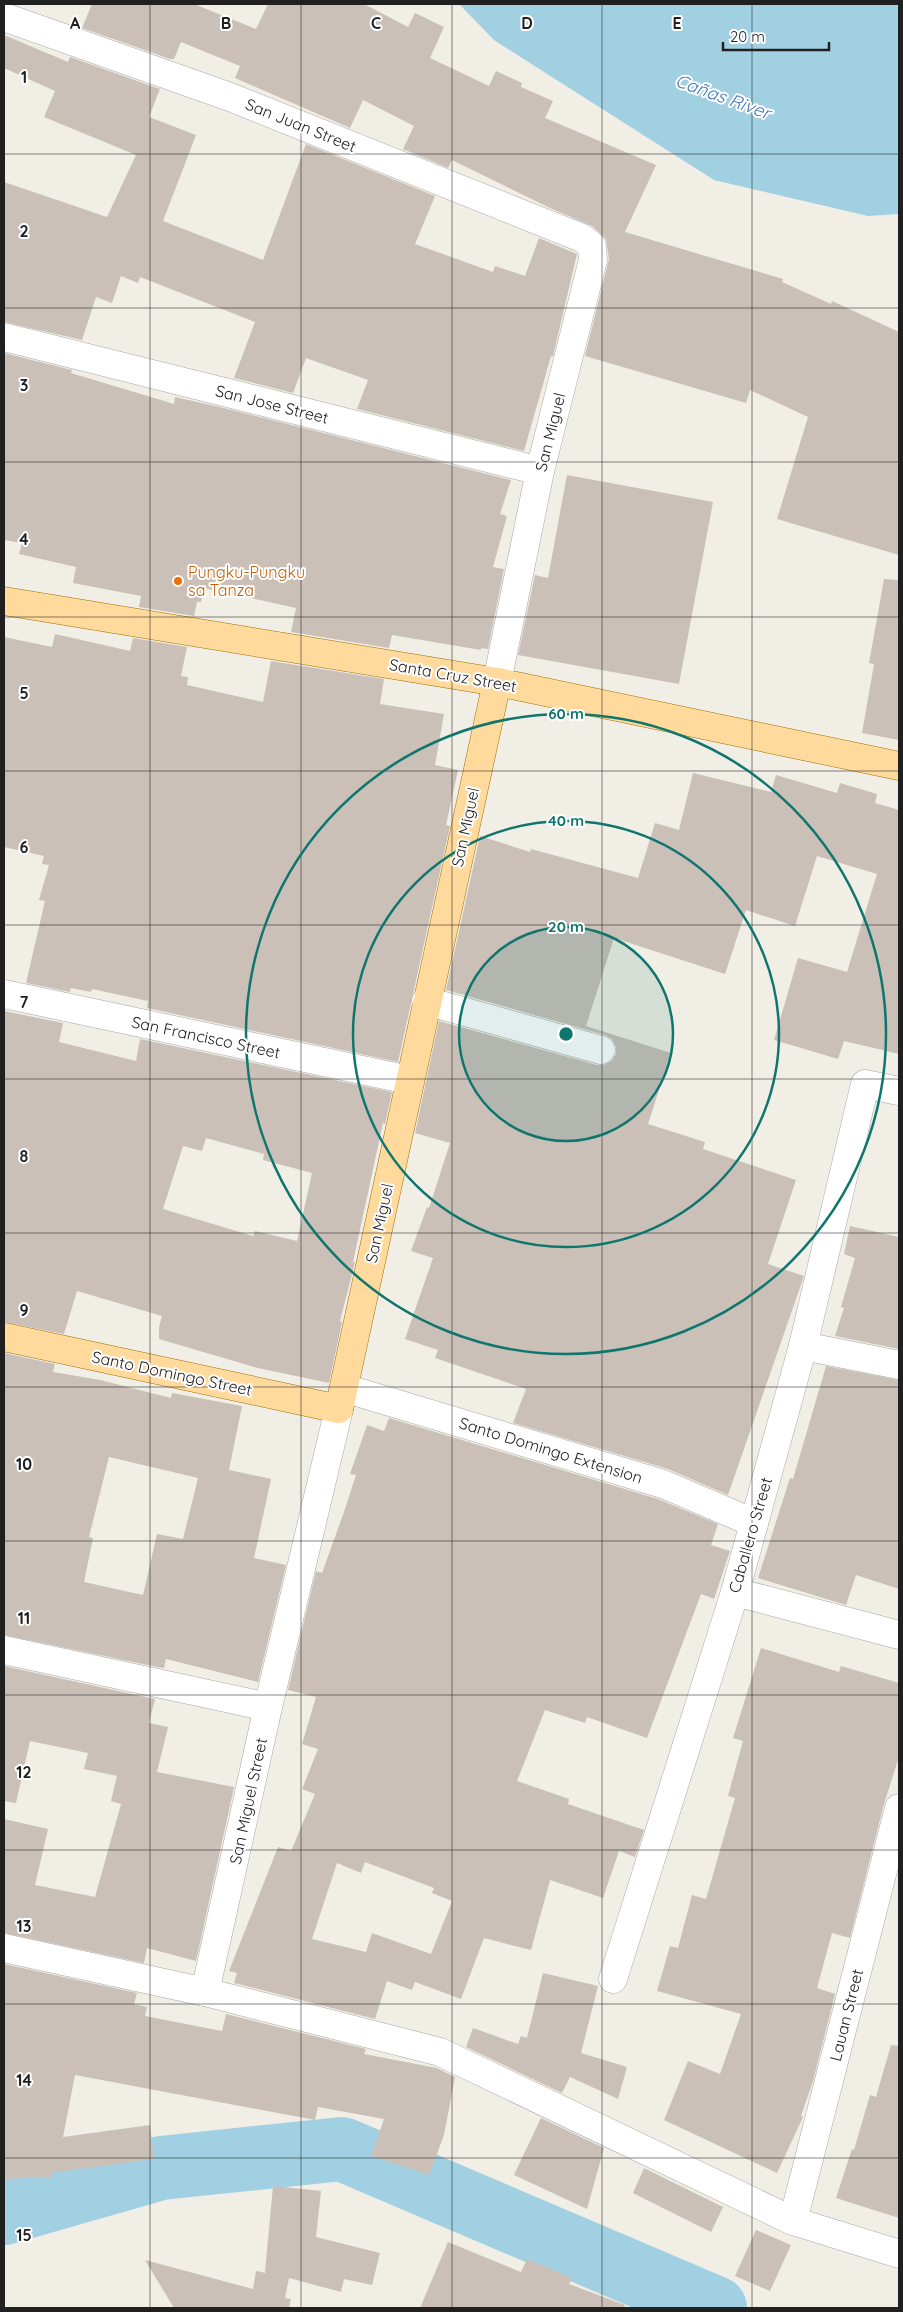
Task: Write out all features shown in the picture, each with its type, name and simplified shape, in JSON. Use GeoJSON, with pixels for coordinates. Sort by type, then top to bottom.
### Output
{"type":"FeatureCollection","features":[{"type":"Feature","properties":{"kind":"main road","name":"Santa Cruz Street"},"geometry":{"type":"LineString","coordinates":[[4,601],[496,682],[899,766]]}},
{"type":"Feature","properties":{"kind":"main road","name":"San Miguel"},"geometry":{"type":"LineString","coordinates":[[342,1399],[496,682]]}},
{"type":"Feature","properties":{"kind":"main road","name":"Santo Domingo Street"},"geometry":{"type":"LineString","coordinates":[[4,1337],[342,1399]]}},
{"type":"Feature","properties":{"kind":"street","name":"San Juan Street"},"geometry":{"type":"LineString","coordinates":[[4,17],[230,97],[582,238],[592,246]]}},
{"type":"Feature","properties":{"kind":"street","name":"San Miguel"},"geometry":{"type":"LineString","coordinates":[[496,682],[540,471],[593,260],[592,246]]}},
{"type":"Feature","properties":{"kind":"street","name":"San Jose Street"},"geometry":{"type":"LineString","coordinates":[[4,338],[540,471]]}},
{"type":"Feature","properties":{"kind":"street","name":"San Francisco Street"},"geometry":{"type":"LineString","coordinates":[[4,994],[409,1080]]}},
{"type":"Feature","properties":{"kind":"street"},"geometry":{"type":"LineString","coordinates":[[426,1001],[601,1050]]}},
{"type":"Feature","properties":{"kind":"street","name":"Caballero Street"},"geometry":{"type":"LineString","coordinates":[[613,1979],[735,1592],[803,1346],[865,1084],[899,1091]]}},
{"type":"Feature","properties":{"kind":"street"},"geometry":{"type":"LineString","coordinates":[[803,1346],[899,1365]]}},
{"type":"Feature","properties":{"kind":"street","name":"Santo Domingo Extension"},"geometry":{"type":"LineString","coordinates":[[342,1399],[663,1484],[754,1523]]}},
{"type":"Feature","properties":{"kind":"street","name":"San Miguel Street"},"geometry":{"type":"LineString","coordinates":[[206,1992],[268,1707],[342,1399]]}},
{"type":"Feature","properties":{"kind":"street"},"geometry":{"type":"LineString","coordinates":[[735,1592],[899,1635]]}},
{"type":"Feature","properties":{"kind":"street"},"geometry":{"type":"LineString","coordinates":[[4,1650],[268,1707]]}},
{"type":"Feature","properties":{"kind":"street","name":"Lauan Street"},"geometry":{"type":"LineString","coordinates":[[793,2221],[899,1808]]}},
{"type":"Feature","properties":{"kind":"street"},"geometry":{"type":"LineString","coordinates":[[4,1948],[206,1992],[440,2052],[793,2221],[899,2254]]}},
{"type":"Feature","properties":{"kind":"water","name":"Cañas River"},"geometry":{"type":"Polygon","coordinates":[[[459,4],[899,4],[899,214],[868,216],[714,180],[494,40],[459,4]]]}},
{"type":"Feature","properties":{"kind":"building"},"geometry":{"type":"Polygon","coordinates":[[[92,4],[194,4],[256,29],[268,4],[364,4],[408,27],[415,13],[444,27],[430,58],[489,86],[496,71],[522,83],[521,87],[553,101],[545,118],[656,165],[625,232],[783,279],[782,282],[831,304],[832,301],[899,332],[899,555],[777,519],[808,417],[750,390],[746,403],[585,356],[609,259],[606,239],[592,226],[550,208],[452,160],[448,168],[403,149],[414,126],[363,100],[350,128],[235,78],[240,66],[181,42],[174,59],[170,59],[82,28],[92,4]]]}},
{"type":"Feature","properties":{"kind":"building"},"geometry":{"type":"Polygon","coordinates":[[[4,35],[68,62],[70,57],[160,89],[149,117],[196,135],[163,221],[263,260],[306,144],[435,196],[415,244],[493,272],[495,266],[525,276],[539,238],[577,254],[553,356],[551,356],[524,451],[357,409],[368,380],[306,358],[293,393],[234,378],[255,322],[140,277],[138,283],[121,276],[112,303],[96,297],[82,340],[4,322],[4,182],[107,217],[136,155],[44,117],[55,91],[4,68],[4,35]]]}},
{"type":"Feature","properties":{"kind":"building"},"geometry":{"type":"Polygon","coordinates":[[[4,353],[72,370],[71,373],[174,404],[175,397],[224,408],[511,480],[500,514],[507,516],[493,567],[504,569],[488,649],[481,648],[481,650],[392,635],[389,648],[291,632],[296,608],[204,588],[201,602],[197,602],[194,616],[139,607],[141,596],[73,583],[76,567],[19,554],[22,543],[4,540],[4,353]]]}},
{"type":"Feature","properties":{"kind":"building"},"geometry":{"type":"Polygon","coordinates":[[[567,475],[713,502],[679,684],[518,655],[535,575],[548,578],[567,475]]]}},
{"type":"Feature","properties":{"kind":"building"},"geometry":{"type":"Polygon","coordinates":[[[884,579],[899,580],[899,740],[862,733],[874,664],[869,663],[884,579]]]}},
{"type":"Feature","properties":{"kind":"building"},"geometry":{"type":"Polygon","coordinates":[[[55,634],[130,651],[133,638],[187,647],[181,676],[188,677],[187,685],[263,702],[271,661],[384,679],[380,704],[444,714],[435,765],[458,770],[446,825],[450,826],[398,1062],[147,1008],[148,1001],[92,989],[91,992],[71,988],[70,992],[26,983],[45,901],[39,900],[49,865],[42,864],[44,856],[4,847],[4,637],[52,647],[55,634]]]}},
{"type":"Feature","properties":{"kind":"building"},"geometry":{"type":"Polygon","coordinates":[[[693,773],[771,792],[776,775],[837,793],[840,783],[877,794],[875,803],[899,810],[899,1054],[844,1041],[838,1059],[774,1040],[798,958],[847,972],[877,874],[817,856],[795,926],[746,910],[725,974],[614,938],[586,1026],[671,1053],[648,1124],[705,1142],[703,1149],[796,1180],[768,1264],[804,1276],[728,1495],[668,1469],[513,1423],[526,1389],[435,1358],[438,1350],[405,1339],[433,1258],[411,1251],[427,1207],[429,1208],[450,1143],[415,1133],[439,1021],[597,1065],[604,1065],[612,1061],[616,1054],[616,1047],[612,1039],[605,1035],[446,990],[480,836],[530,852],[531,849],[638,878],[655,823],[679,830],[693,773]]]}},
{"type":"Feature","properties":{"kind":"building"},"geometry":{"type":"Polygon","coordinates":[[[4,1011],[63,1023],[59,1042],[136,1061],[140,1039],[392,1092],[385,1124],[383,1123],[353,1262],[355,1262],[340,1321],[342,1322],[329,1383],[258,1368],[159,1339],[159,1327],[162,1316],[77,1291],[64,1334],[4,1322],[4,1011]],[[206,1138],[202,1151],[183,1146],[163,1209],[253,1236],[255,1231],[297,1241],[312,1173],[263,1160],[264,1154],[206,1138]]]}},
{"type":"Feature","properties":{"kind":"building"},"geometry":{"type":"Polygon","coordinates":[[[850,1226],[899,1237],[899,1349],[835,1336],[844,1308],[841,1307],[855,1258],[844,1254],[850,1226]]]}},
{"type":"Feature","properties":{"kind":"building"},"geometry":{"type":"Polygon","coordinates":[[[4,1353],[55,1364],[53,1372],[100,1380],[171,1398],[172,1393],[242,1406],[229,1470],[271,1479],[254,1558],[286,1565],[258,1682],[166,1659],[164,1668],[162,1668],[4,1635],[4,1353]],[[109,1457],[89,1537],[93,1538],[84,1582],[143,1595],[157,1534],[183,1539],[198,1478],[109,1457]]]}},
{"type":"Feature","properties":{"kind":"building"},"geometry":{"type":"Polygon","coordinates":[[[826,1366],[899,1380],[899,1589],[856,1575],[846,1605],[758,1578],[790,1478],[793,1479],[826,1366]]]}},
{"type":"Feature","properties":{"kind":"building"},"geometry":{"type":"Polygon","coordinates":[[[389,1418],[658,1499],[718,1524],[711,1545],[730,1551],[714,1599],[701,1594],[647,1738],[587,1717],[585,1723],[545,1710],[517,1781],[569,1799],[568,1804],[644,1830],[635,1857],[619,1851],[603,1898],[550,1880],[531,1950],[484,1938],[461,1999],[415,1982],[412,1990],[387,1981],[375,2019],[234,1983],[237,1973],[229,1971],[278,1847],[291,1851],[315,1794],[302,1789],[318,1749],[302,1744],[316,1697],[288,1690],[316,1571],[322,1573],[344,1512],[356,1475],[350,1474],[367,1425],[384,1431],[389,1418]],[[365,1862],[361,1873],[337,1863],[312,1939],[366,1952],[372,1933],[431,1954],[452,1901],[432,1893],[434,1888],[365,1862]]]}},
{"type":"Feature","properties":{"kind":"building"},"geometry":{"type":"Polygon","coordinates":[[[761,1648],[839,1672],[841,1666],[899,1683],[899,1757],[884,1804],[850,1938],[832,1933],[817,1988],[835,1994],[813,2081],[801,2116],[803,2117],[777,2173],[664,2120],[688,2061],[720,2074],[741,2014],[657,1991],[670,1946],[678,1948],[692,1895],[706,1899],[735,1798],[728,1796],[743,1741],[733,1738],[761,1648]]]}},
{"type":"Feature","properties":{"kind":"building"},"geometry":{"type":"Polygon","coordinates":[[[4,1666],[155,1699],[149,1723],[168,1727],[157,1772],[234,1787],[196,1961],[147,1948],[144,1963],[4,1933],[4,1819],[48,1829],[35,1885],[95,1897],[121,1804],[111,1801],[117,1776],[84,1769],[88,1753],[30,1741],[16,1803],[4,1801],[4,1666]]]}},
{"type":"Feature","properties":{"kind":"building"},"geometry":{"type":"Polygon","coordinates":[[[4,1964],[137,1993],[134,2004],[147,2007],[145,2016],[222,2031],[226,2014],[366,2049],[364,2054],[437,2068],[455,2077],[444,2135],[429,2175],[371,2156],[384,2119],[318,2107],[315,2120],[75,2075],[63,2137],[150,2125],[154,2159],[51,2173],[52,2177],[4,2179],[4,1964]]]}},
{"type":"Feature","properties":{"kind":"building"},"geometry":{"type":"Polygon","coordinates":[[[543,1973],[598,1986],[581,2053],[627,2067],[618,2099],[570,2077],[562,2093],[466,2047],[473,2028],[518,2044],[521,2036],[527,2038],[543,1973]]]}},
{"type":"Feature","properties":{"kind":"building"},"geometry":{"type":"Polygon","coordinates":[[[891,2045],[899,2046],[899,2218],[836,2198],[852,2149],[854,2150],[870,2095],[876,2097],[891,2045]]]}},
{"type":"Feature","properties":{"kind":"building"},"geometry":{"type":"Polygon","coordinates":[[[541,2118],[604,2148],[587,2209],[514,2175],[541,2118]]]}},
{"type":"Feature","properties":{"kind":"building"},"geometry":{"type":"Polygon","coordinates":[[[644,2168],[723,2207],[711,2232],[633,2193],[644,2168]]]}},
{"type":"Feature","properties":{"kind":"building"},"geometry":{"type":"Polygon","coordinates":[[[273,2186],[321,2191],[316,2237],[380,2253],[372,2285],[344,2279],[341,2292],[289,2278],[285,2298],[291,2299],[289,2308],[174,2308],[145,2260],[253,2289],[256,2271],[266,2273],[273,2186]]]}},
{"type":"Feature","properties":{"kind":"building"},"geometry":{"type":"Polygon","coordinates":[[[756,2230],[791,2245],[770,2291],[735,2276],[756,2230]]]}},
{"type":"Feature","properties":{"kind":"building"},"geometry":{"type":"Polygon","coordinates":[[[448,2242],[521,2272],[527,2259],[572,2278],[569,2284],[625,2305],[624,2308],[420,2308],[448,2242]]]}},
{"type":"Feature","properties":{"kind":"waterway"},"geometry":{"type":"LineString","coordinates":[[4,2213],[161,2168],[342,2149],[715,2308]]}},
{"type":"Feature","properties":{"kind":"place","name":"Pungku-Pungku sa Tanza"},"geometry":{"type":"Point","coordinates":[178,581]}}]}
